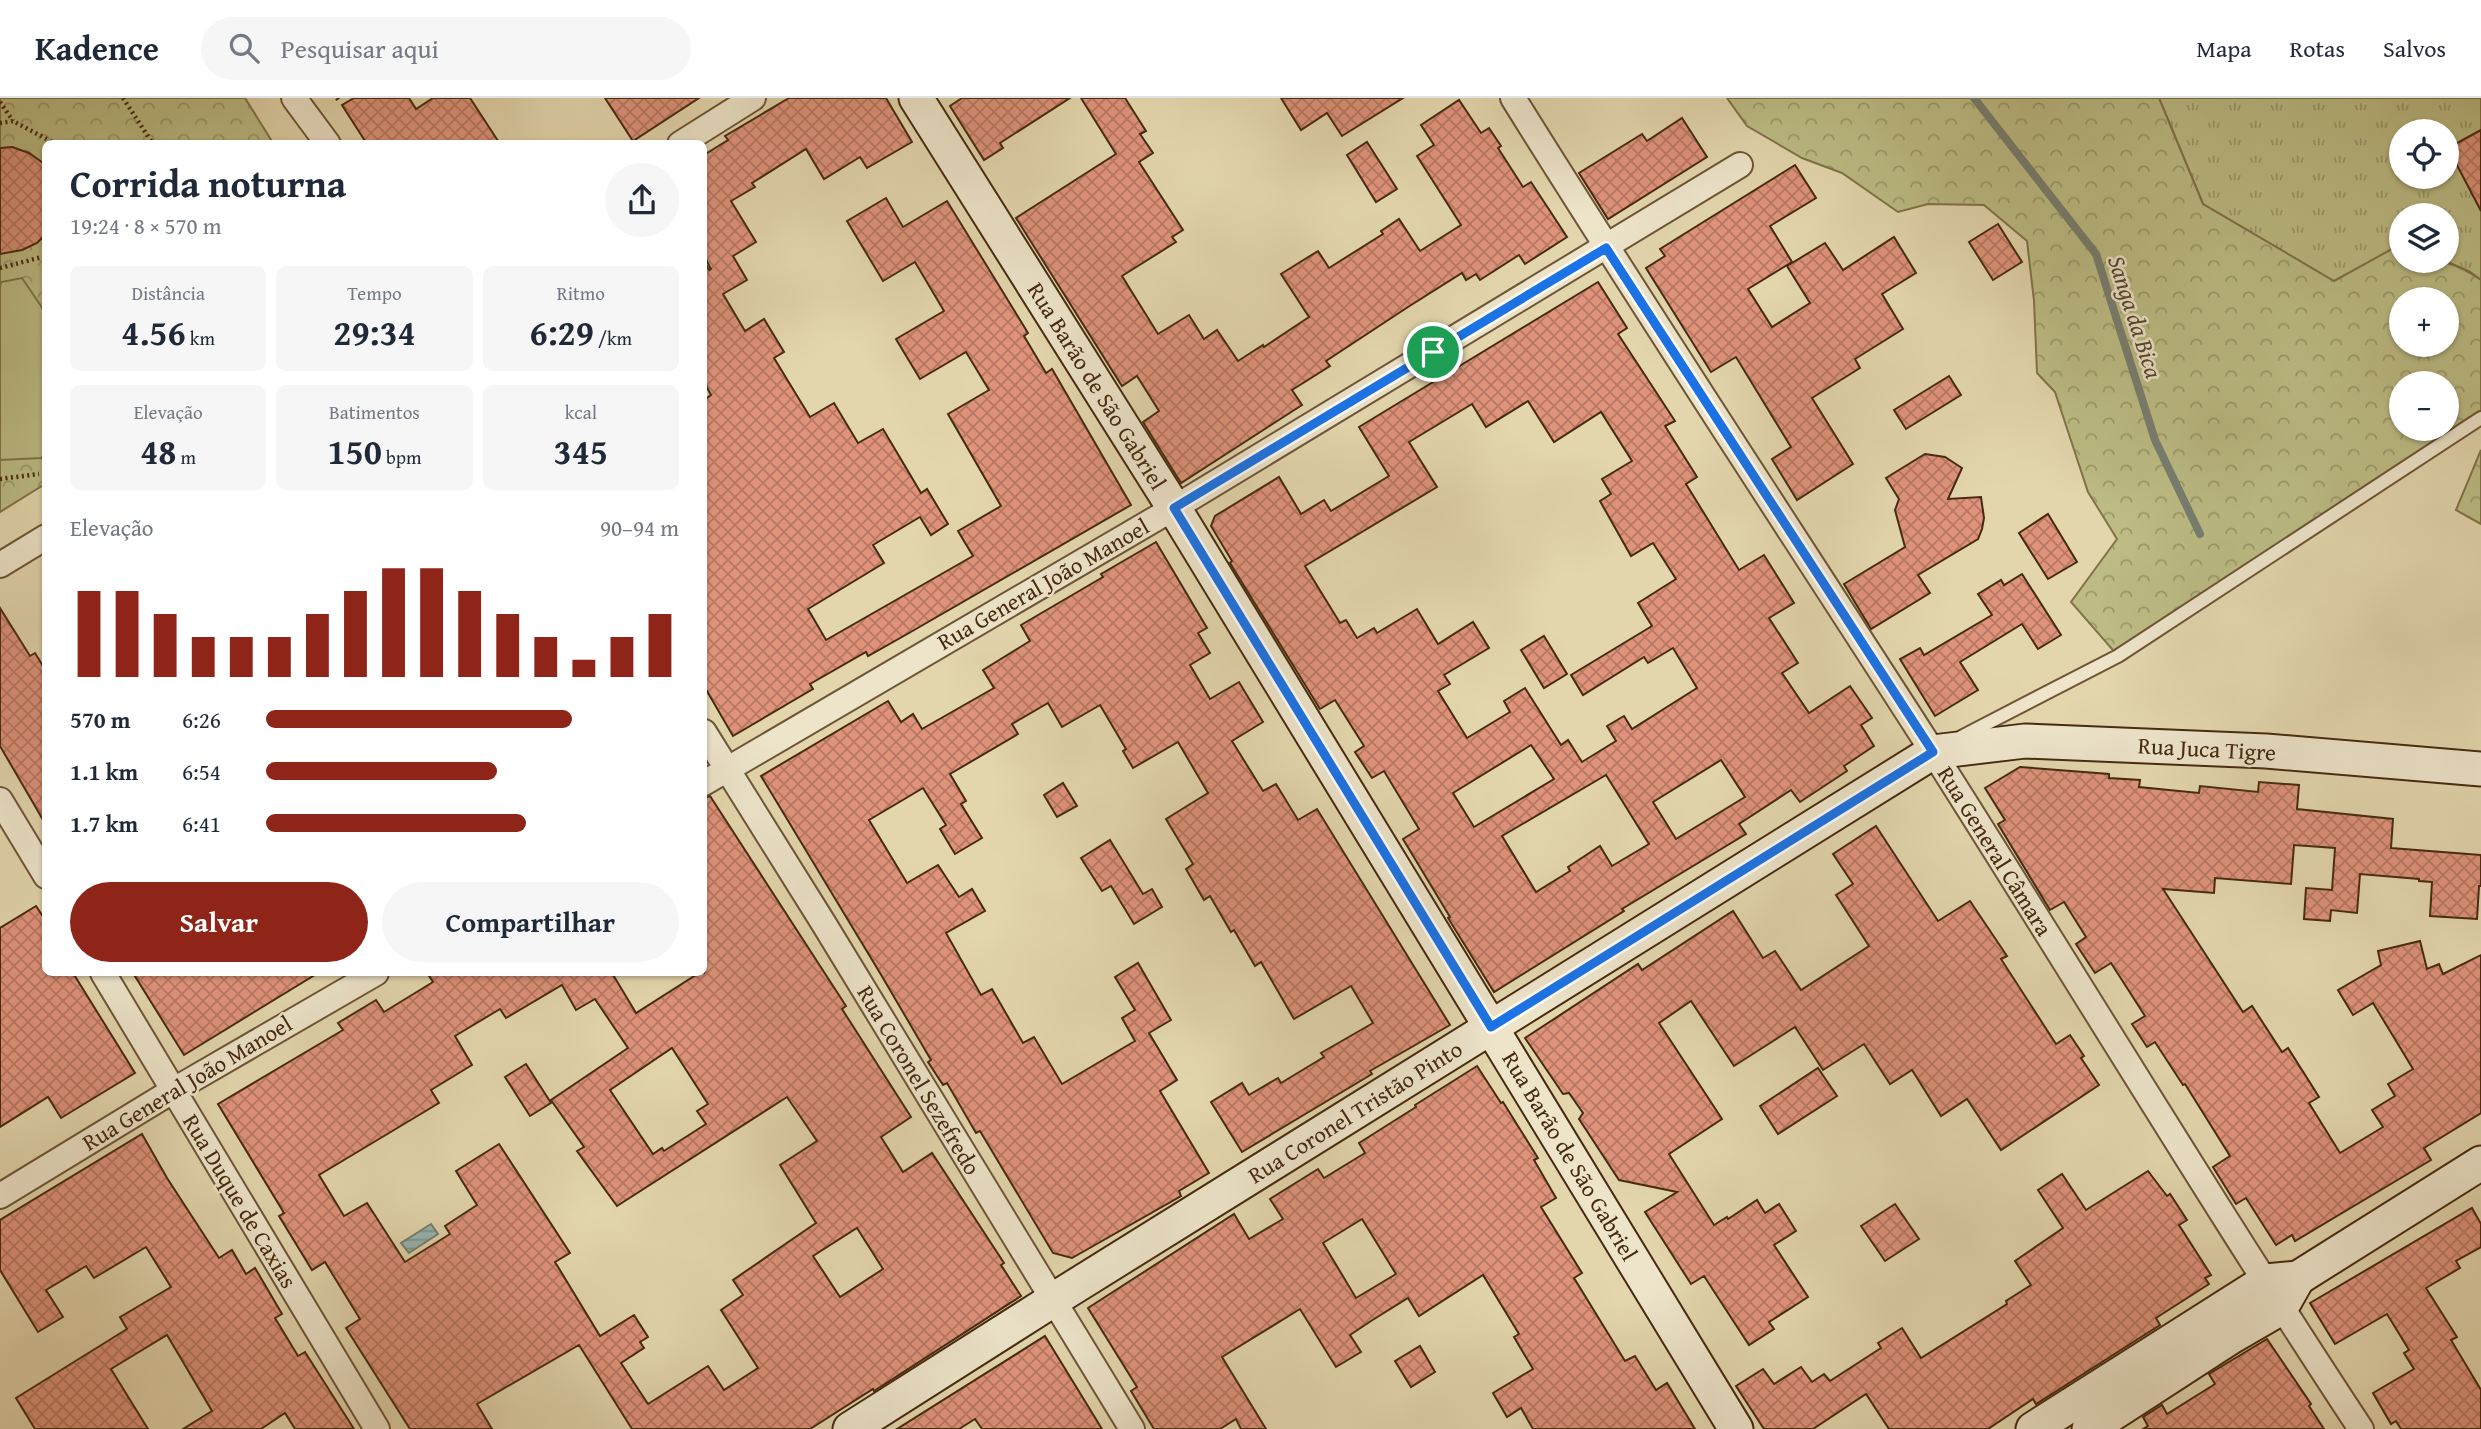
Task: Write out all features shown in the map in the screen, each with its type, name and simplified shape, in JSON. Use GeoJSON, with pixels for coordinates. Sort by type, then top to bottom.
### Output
{"type":"FeatureCollection","features":[{"type":"Feature","properties":{"kind":"main road","name":"Rua Barão de São Gabriel"},"geometry":{"type":"LineString","coordinates":[[916,98],[1174,508],[1737,1429]]}},
{"type":"Feature","properties":{"kind":"main road","name":"Rua Juca Tigre"},"geometry":{"type":"LineString","coordinates":[[1933,752],[2025,741],[2266,751],[2481,769]]}},
{"type":"Feature","properties":{"kind":"main road","name":"Rua Coronel Tristão Pinto"},"geometry":{"type":"LineString","coordinates":[[850,1429],[1933,752]]}},
{"type":"Feature","properties":{"kind":"main road"},"geometry":{"type":"LineString","coordinates":[[2033,1429],[2273,1295],[2481,1163]]}},
{"type":"Feature","properties":{"kind":"main road"},"geometry":{"type":"LineString","coordinates":[[2090,1429],[2231,1337],[2273,1295]]}},
{"type":"Feature","properties":{"kind":"street"},"geometry":{"type":"LineString","coordinates":[[686,140],[753,98]]}},
{"type":"Feature","properties":{"kind":"street","name":"Rua General Câmara"},"geometry":{"type":"LineString","coordinates":[[1513,98],[1606,248],[1933,752],[2273,1295],[2361,1429]]}},
{"type":"Feature","properties":{"kind":"street"},"geometry":{"type":"LineString","coordinates":[[301,100],[326,140]]}},
{"type":"Feature","properties":{"kind":"street","name":"Rua General João Manoel"},"geometry":{"type":"LineString","coordinates":[[707,781],[1174,508],[1740,165]]}},
{"type":"Feature","properties":{"kind":"street"},"geometry":{"type":"LineString","coordinates":[[0,565],[42,539]]}},
{"type":"Feature","properties":{"kind":"street","name":"Rua Coronel Sezefredo"},"geometry":{"type":"LineString","coordinates":[[707,737],[1132,1429]]}},
{"type":"Feature","properties":{"kind":"street"},"geometry":{"type":"LineString","coordinates":[[0,800],[42,869]]}},
{"type":"Feature","properties":{"kind":"street","name":"Rua Duque de Caxias"},"geometry":{"type":"LineString","coordinates":[[105,976],[377,1429]]}},
{"type":"Feature","properties":{"kind":"street","name":"Rua General João Manoel"},"geometry":{"type":"LineString","coordinates":[[0,1196],[174,1090],[371,976]]}},
{"type":"Feature","properties":{"kind":"lane"},"geometry":{"type":"LineString","coordinates":[[1933,752],[2118,656],[2481,418]]}},
{"type":"Feature","properties":{"kind":"path"},"geometry":{"type":"LineString","coordinates":[[123,98],[150,140]]}},
{"type":"Feature","properties":{"kind":"path"},"geometry":{"type":"LineString","coordinates":[[0,102],[13,121],[48,140]]}},
{"type":"Feature","properties":{"kind":"path"},"geometry":{"type":"LineString","coordinates":[[0,123],[13,121]]}},
{"type":"Feature","properties":{"kind":"path"},"geometry":{"type":"LineString","coordinates":[[0,268],[42,257]]}},
{"type":"Feature","properties":{"kind":"path"},"geometry":{"type":"LineString","coordinates":[[0,479],[39,474]]}},
{"type":"Feature","properties":{"kind":"green space"},"geometry":{"type":"Polygon","coordinates":[[[0,98],[245,98],[271,140],[42,140],[42,486],[0,512],[0,98]]]}},
{"type":"Feature","properties":{"kind":"green space"},"geometry":{"type":"Polygon","coordinates":[[[1727,98],[2159,98],[2203,204],[2334,281],[2389,251],[2389,273],[2459,273],[2459,268],[2481,280],[2481,418],[2459,432],[2459,371],[2389,371],[2389,441],[2446,441],[2118,656],[2071,602],[2117,539],[2088,492],[2055,392],[2037,373],[2034,301],[2027,241],[1984,205],[1928,204],[1898,212],[1842,173],[1802,158],[1747,126],[1727,98]]]}},
{"type":"Feature","properties":{"kind":"green space"},"geometry":{"type":"Polygon","coordinates":[[[2159,98],[2481,98],[2481,280],[2459,267],[2459,203],[2389,203],[2389,251],[2335,282],[2203,204],[2159,98]]]}},
{"type":"Feature","properties":{"kind":"green space"},"geometry":{"type":"Polygon","coordinates":[[[22,278],[42,308],[41,458],[0,460],[1,282],[22,278]]]}},
{"type":"Feature","properties":{"kind":"green space"},"geometry":{"type":"Polygon","coordinates":[[[2481,450],[2481,524],[2456,510],[2481,450]]]}},
{"type":"Feature","properties":{"kind":"water"},"geometry":{"type":"Polygon","coordinates":[[[431,1224],[438,1234],[409,1253],[401,1243],[431,1224]]]}},
{"type":"Feature","properties":{"kind":"building"},"geometry":{"type":"Polygon","coordinates":[[[354,98],[409,98],[416,109],[433,98],[470,98],[497,140],[364,140],[342,105],[354,98]]]}},
{"type":"Feature","properties":{"kind":"building"},"geometry":{"type":"Polygon","coordinates":[[[605,98],[699,98],[635,140],[605,98]]]}},
{"type":"Feature","properties":{"kind":"building"},"geometry":{"type":"Polygon","coordinates":[[[789,98],[886,98],[912,142],[867,168],[860,157],[824,179],[806,149],[752,183],[755,187],[731,201],[756,242],[733,256],[747,280],[723,294],[745,331],[764,319],[784,352],[774,358],[810,417],[834,403],[858,443],[883,429],[921,493],[927,489],[948,524],[931,535],[920,517],[873,545],[884,563],[808,609],[826,640],[973,556],[958,531],[1001,506],[948,414],[989,390],[966,352],[920,379],[896,339],[944,311],[915,262],[883,281],[847,221],[886,198],[903,227],[947,201],[1028,333],[1024,336],[1046,373],[1052,369],[1131,505],[868,656],[866,652],[810,684],[813,689],[733,736],[707,691],[707,398],[711,395],[707,388],[707,266],[711,269],[707,262],[707,153],[728,140],[725,136],[789,98]]]}},
{"type":"Feature","properties":{"kind":"building"},"geometry":{"type":"Polygon","coordinates":[[[962,98],[1070,98],[1000,143],[1003,148],[984,160],[950,106],[962,98]]]}},
{"type":"Feature","properties":{"kind":"building"},"geometry":{"type":"Polygon","coordinates":[[[1081,98],[1125,98],[1146,131],[1140,134],[1153,153],[1139,162],[1183,230],[1172,237],[1176,242],[1122,276],[1158,334],[1189,315],[1204,339],[1217,330],[1238,361],[1309,317],[1281,274],[1318,251],[1329,268],[1383,234],[1381,231],[1399,219],[1420,251],[1461,225],[1417,156],[1434,145],[1421,125],[1459,100],[1481,133],[1489,128],[1501,146],[1498,148],[1523,187],[1531,182],[1567,237],[1525,264],[1519,255],[1480,280],[1476,274],[1466,280],[1462,273],[1408,307],[1326,361],[1330,366],[1292,390],[1302,405],[1181,483],[1143,422],[1159,411],[1137,376],[1122,386],[1016,218],[1116,154],[1081,98]]]}},
{"type":"Feature","properties":{"kind":"building"},"geometry":{"type":"Polygon","coordinates":[[[1281,98],[1403,98],[1342,136],[1327,113],[1301,130],[1281,98]]]}},
{"type":"Feature","properties":{"kind":"building"},"geometry":{"type":"Polygon","coordinates":[[[1682,118],[1707,157],[1608,219],[1579,173],[1642,134],[1647,141],[1682,118]]]}},
{"type":"Feature","properties":{"kind":"building"},"geometry":{"type":"Polygon","coordinates":[[[2481,130],[2481,211],[2459,169],[2459,142],[2481,130]]]}},
{"type":"Feature","properties":{"kind":"building"},"geometry":{"type":"Polygon","coordinates":[[[1367,142],[1397,189],[1376,202],[1347,155],[1367,142]]]}},
{"type":"Feature","properties":{"kind":"building"},"geometry":{"type":"Polygon","coordinates":[[[12,147],[29,153],[42,162],[42,238],[22,250],[0,254],[0,148],[12,147]]]}},
{"type":"Feature","properties":{"kind":"building"},"geometry":{"type":"Polygon","coordinates":[[[1795,165],[1816,198],[1770,226],[1792,262],[1748,289],[1772,327],[1810,303],[1787,266],[1825,243],[1843,270],[1894,237],[1916,273],[1882,294],[1903,329],[1855,359],[1860,368],[1812,398],[1853,464],[1797,500],[1772,459],[1791,447],[1736,357],[1711,372],[1646,268],[1665,256],[1660,249],[1795,165]]]}},
{"type":"Feature","properties":{"kind":"building"},"geometry":{"type":"Polygon","coordinates":[[[1998,224],[2022,262],[1993,280],[1969,242],[1998,224]]]}},
{"type":"Feature","properties":{"kind":"building"},"geometry":{"type":"Polygon","coordinates":[[[1598,282],[1627,328],[1618,334],[1675,421],[1665,426],[1697,477],[1686,484],[1739,570],[1764,555],[1794,603],[1769,618],[1798,663],[1782,673],[1809,713],[1850,686],[1872,718],[1861,725],[1874,746],[1844,766],[1847,771],[1800,802],[1791,790],[1739,824],[1746,834],[1622,909],[1624,911],[1494,992],[1403,839],[1419,829],[1384,771],[1372,778],[1355,752],[1364,746],[1335,700],[1320,709],[1230,563],[1232,561],[1211,526],[1215,516],[1279,477],[1301,514],[1324,500],[1331,511],[1389,476],[1359,427],[1598,282]],[[1528,401],[1486,427],[1472,404],[1409,442],[1437,487],[1305,566],[1340,623],[1346,620],[1357,638],[1374,628],[1377,633],[1417,609],[1438,644],[1473,622],[1489,648],[1444,675],[1450,684],[1438,691],[1467,738],[1510,712],[1504,701],[1525,688],[1561,745],[1568,740],[1582,762],[1616,741],[1607,726],[1624,716],[1632,729],[1697,688],[1673,648],[1648,663],[1644,657],[1583,695],[1571,675],[1652,626],[1638,603],[1676,579],[1653,543],[1631,556],[1600,501],[1611,494],[1602,479],[1632,461],[1601,412],[1554,442],[1528,401]],[[1531,745],[1453,793],[1474,827],[1554,779],[1531,745]],[[1721,760],[1653,802],[1676,839],[1745,797],[1721,760]],[[1606,775],[1502,836],[1536,892],[1570,871],[1568,867],[1600,846],[1612,866],[1649,844],[1606,775]]]}},
{"type":"Feature","properties":{"kind":"building"},"geometry":{"type":"Polygon","coordinates":[[[1949,376],[1961,395],[1906,429],[1894,410],[1949,376]]]}},
{"type":"Feature","properties":{"kind":"building"},"geometry":{"type":"Polygon","coordinates":[[[1925,454],[1945,457],[1962,468],[1948,499],[1981,497],[1984,518],[1982,529],[1978,539],[1918,575],[1930,593],[1871,629],[1844,584],[1905,547],[1895,510],[1899,499],[1886,478],[1925,454]]]}},
{"type":"Feature","properties":{"kind":"building"},"geometry":{"type":"Polygon","coordinates":[[[2048,514],[2077,562],[2048,579],[2019,533],[2048,514]]]}},
{"type":"Feature","properties":{"kind":"building"},"geometry":{"type":"Polygon","coordinates":[[[1156,542],[1207,628],[1198,633],[1210,653],[1190,665],[1210,699],[1239,682],[1263,722],[1232,741],[1263,791],[1276,784],[1298,820],[1317,809],[1450,1025],[1370,1071],[1372,1074],[1242,1152],[1211,1102],[1242,1083],[1249,1095],[1278,1078],[1281,1083],[1324,1057],[1321,1053],[1373,1023],[1351,986],[1294,1019],[1261,962],[1255,966],[1210,896],[1204,900],[1186,869],[1193,864],[1166,819],[1208,793],[1178,742],[1133,768],[1123,751],[1126,749],[1100,705],[1062,727],[1048,703],[1012,724],[1018,734],[950,774],[966,801],[961,804],[982,838],[955,854],[940,829],[946,825],[923,788],[869,820],[907,883],[938,865],[959,897],[972,889],[985,911],[946,933],[981,995],[992,989],[1023,1043],[1034,1037],[1062,1084],[1135,1041],[1122,1018],[1135,1010],[1115,977],[1138,963],[1171,1020],[1149,1033],[1177,1080],[1160,1091],[1209,1173],[1179,1191],[1181,1196],[1072,1258],[1053,1253],[980,1131],[976,1133],[947,1083],[943,1085],[928,1062],[931,1060],[761,776],[888,701],[901,722],[913,714],[922,729],[994,688],[983,670],[1030,641],[1021,625],[1156,542]]]}},
{"type":"Feature","properties":{"kind":"building"},"geometry":{"type":"Polygon","coordinates":[[[2022,574],[2061,635],[2038,649],[2022,624],[1960,662],[1978,690],[1935,716],[1900,659],[1920,648],[1924,655],[1992,615],[1978,594],[2001,580],[2004,585],[2022,574]]]}},
{"type":"Feature","properties":{"kind":"building"},"geometry":{"type":"Polygon","coordinates":[[[0,608],[30,656],[35,653],[42,664],[42,818],[0,746],[0,608]]]}},
{"type":"Feature","properties":{"kind":"building"},"geometry":{"type":"Polygon","coordinates":[[[1544,636],[1567,674],[1544,688],[1521,650],[1544,636]]]}},
{"type":"Feature","properties":{"kind":"building"},"geometry":{"type":"Polygon","coordinates":[[[2020,767],[2109,774],[2109,778],[2140,780],[2139,787],[2199,793],[2200,786],[2258,792],[2259,782],[2299,785],[2297,809],[2393,819],[2391,848],[2481,855],[2477,919],[2430,916],[2432,882],[2360,874],[2357,913],[2331,910],[2330,921],[2304,919],[2306,888],[2332,890],[2335,848],[2294,845],[2291,884],[2215,878],[2214,893],[2163,889],[2243,1012],[2252,1006],[2282,1052],[2288,1048],[2319,1097],[2309,1103],[2340,1153],[2383,1127],[2372,1110],[2395,1096],[2388,1084],[2413,1069],[2373,1003],[2353,1015],[2338,990],[2381,965],[2378,951],[2420,941],[2427,969],[2439,964],[2443,974],[2481,955],[2481,1113],[2424,1148],[2431,1160],[2295,1241],[2292,1235],[2276,1245],[2246,1198],[2236,1204],[2213,1167],[2230,1156],[2155,1042],[2147,1047],[2132,1024],[2145,1016],[2111,963],[2095,973],[2076,944],[2086,937],[2064,902],[2050,910],[1998,824],[2005,820],[1985,788],[2020,767]]]}},
{"type":"Feature","properties":{"kind":"building"},"geometry":{"type":"Polygon","coordinates":[[[1063,783],[1077,806],[1057,817],[1044,795],[1063,783]]]}},
{"type":"Feature","properties":{"kind":"building"},"geometry":{"type":"Polygon","coordinates":[[[710,796],[846,1006],[842,1009],[911,1117],[881,1137],[903,1172],[932,1153],[1004,1263],[1001,1265],[1021,1296],[810,1429],[632,1429],[579,1345],[477,1404],[492,1429],[410,1429],[346,1328],[360,1319],[325,1262],[312,1270],[279,1216],[284,1213],[218,1104],[343,1030],[338,1023],[376,1000],[384,1012],[433,982],[429,976],[614,976],[636,1013],[694,976],[707,976],[707,797],[710,796]],[[562,985],[506,1018],[500,1009],[455,1036],[472,1065],[431,1090],[439,1103],[319,1175],[344,1216],[367,1203],[405,1262],[450,1234],[445,1226],[477,1205],[456,1171],[499,1144],[570,1253],[555,1262],[600,1336],[634,1315],[648,1337],[640,1342],[644,1348],[621,1363],[648,1404],[708,1366],[724,1390],[758,1368],[721,1310],[743,1295],[733,1280],[816,1223],[780,1165],[817,1141],[787,1097],[617,1206],[577,1151],[584,1147],[551,1100],[628,1048],[595,999],[576,1010],[562,985]],[[672,1048],[610,1090],[653,1154],[662,1148],[664,1151],[706,1124],[697,1111],[708,1104],[672,1048]],[[857,1228],[813,1256],[840,1297],[883,1269],[857,1228]]]}},
{"type":"Feature","properties":{"kind":"building"},"geometry":{"type":"Polygon","coordinates":[[[1876,826],[1938,921],[1970,901],[2007,956],[2001,959],[2056,1044],[2070,1035],[2099,1085],[2001,1150],[1967,1099],[1941,1116],[1912,1070],[1890,1084],[1864,1044],[1823,1070],[1795,1027],[1734,1066],[1691,1001],[1659,1023],[1722,1119],[1669,1154],[1714,1225],[1757,1200],[1765,1213],[1779,1204],[1796,1231],[1774,1245],[1808,1297],[1769,1322],[1774,1329],[1749,1345],[1704,1276],[1691,1284],[1645,1212],[1677,1192],[1619,1180],[1579,1119],[1583,1113],[1569,1093],[1563,1094],[1525,1038],[1638,964],[1642,970],[1733,911],[1763,958],[1775,951],[1801,990],[1869,946],[1836,895],[1853,884],[1833,854],[1876,826]]]}},
{"type":"Feature","properties":{"kind":"building"},"geometry":{"type":"Polygon","coordinates":[[[1110,840],[1143,894],[1152,889],[1162,907],[1134,924],[1111,886],[1102,891],[1081,858],[1110,840]]]}},
{"type":"Feature","properties":{"kind":"building"},"geometry":{"type":"Polygon","coordinates":[[[36,906],[42,915],[42,976],[75,976],[135,1073],[61,1118],[48,1097],[0,1127],[0,928],[36,906]]]}},
{"type":"Feature","properties":{"kind":"building"},"geometry":{"type":"Polygon","coordinates":[[[135,976],[313,976],[184,1055],[135,976]]]}},
{"type":"Feature","properties":{"kind":"building"},"geometry":{"type":"Polygon","coordinates":[[[526,1064],[551,1103],[530,1116],[505,1077],[526,1064]]]}},
{"type":"Feature","properties":{"kind":"building"},"geometry":{"type":"Polygon","coordinates":[[[1477,1066],[1538,1158],[1534,1160],[1556,1198],[1541,1207],[1582,1273],[1574,1278],[1625,1361],[1635,1356],[1656,1390],[1667,1383],[1695,1429],[1533,1429],[1521,1408],[1507,1417],[1493,1393],[1533,1369],[1514,1337],[1519,1334],[1483,1275],[1419,1316],[1408,1298],[1371,1321],[1350,1335],[1361,1352],[1336,1367],[1300,1309],[1222,1357],[1266,1429],[1241,1429],[1236,1419],[1220,1429],[1154,1429],[1131,1391],[1137,1387],[1088,1308],[1234,1214],[1249,1239],[1283,1219],[1270,1199],[1318,1169],[1324,1178],[1365,1153],[1359,1143],[1416,1107],[1415,1105],[1477,1066]],[[1362,1219],[1323,1243],[1356,1298],[1396,1274],[1362,1219]]]}},
{"type":"Feature","properties":{"kind":"building"},"geometry":{"type":"Polygon","coordinates":[[[1818,1068],[1837,1096],[1778,1134],[1760,1106],[1818,1068]]]}},
{"type":"Feature","properties":{"kind":"building"},"geometry":{"type":"Polygon","coordinates":[[[142,1134],[219,1258],[232,1250],[246,1274],[255,1268],[282,1314],[275,1318],[298,1356],[305,1352],[354,1429],[295,1429],[285,1413],[261,1429],[183,1429],[212,1411],[167,1335],[111,1369],[148,1429],[35,1429],[16,1398],[127,1329],[120,1317],[171,1287],[146,1247],[94,1278],[86,1266],[46,1290],[63,1317],[38,1332],[0,1270],[0,1220],[142,1134]]]}},
{"type":"Feature","properties":{"kind":"building"},"geometry":{"type":"Polygon","coordinates":[[[2148,1171],[2167,1196],[2170,1194],[2187,1220],[2179,1225],[2211,1275],[2205,1278],[2209,1284],[2156,1318],[2160,1325],[2036,1404],[2033,1399],[1988,1429],[1889,1429],[1866,1394],[1813,1429],[1764,1429],[1736,1386],[1763,1369],[1774,1384],[1801,1367],[1812,1382],[1824,1374],[1830,1381],[1881,1348],[1878,1343],[1902,1328],[1921,1358],[2007,1304],[2006,1301],[2031,1285],[2015,1261],[2063,1228],[2038,1190],[2062,1174],[2086,1210],[2148,1171]]]}},
{"type":"Feature","properties":{"kind":"building"},"geometry":{"type":"Polygon","coordinates":[[[1895,1204],[1919,1239],[1885,1261],[1861,1226],[1895,1204]]]}},
{"type":"Feature","properties":{"kind":"building"},"geometry":{"type":"Polygon","coordinates":[[[2472,1208],[2481,1224],[2481,1247],[2456,1261],[2460,1268],[2426,1288],[2457,1337],[2451,1340],[2481,1390],[2481,1429],[2401,1429],[2396,1421],[2391,1424],[2373,1393],[2414,1369],[2404,1353],[2409,1350],[2387,1314],[2335,1344],[2310,1303],[2472,1208]]]}},
{"type":"Feature","properties":{"kind":"building"},"geometry":{"type":"Polygon","coordinates":[[[1045,1336],[1102,1429],[982,1429],[975,1419],[959,1429],[897,1429],[1045,1336]]]}},
{"type":"Feature","properties":{"kind":"building"},"geometry":{"type":"Polygon","coordinates":[[[2267,1339],[2311,1404],[2309,1406],[2324,1429],[2143,1429],[2148,1426],[2143,1417],[2162,1405],[2167,1414],[2215,1384],[2209,1374],[2267,1339]]]}},
{"type":"Feature","properties":{"kind":"building"},"geometry":{"type":"Polygon","coordinates":[[[1420,1346],[1435,1372],[1411,1387],[1395,1361],[1420,1346]]]}},
{"type":"Feature","properties":{"kind":"waterway","name":"Sanga da Bica"},"geometry":{"type":"LineString","coordinates":[[1974,98],[2096,254],[2155,440],[2200,534]]}},
{"type":"Feature","properties":{"kind":"route"},"geometry":{"type":"LineString","coordinates":[[1606,248],[1933,752],[1491,1027],[1174,508],[1433,352],[1606,248]]}}]}
